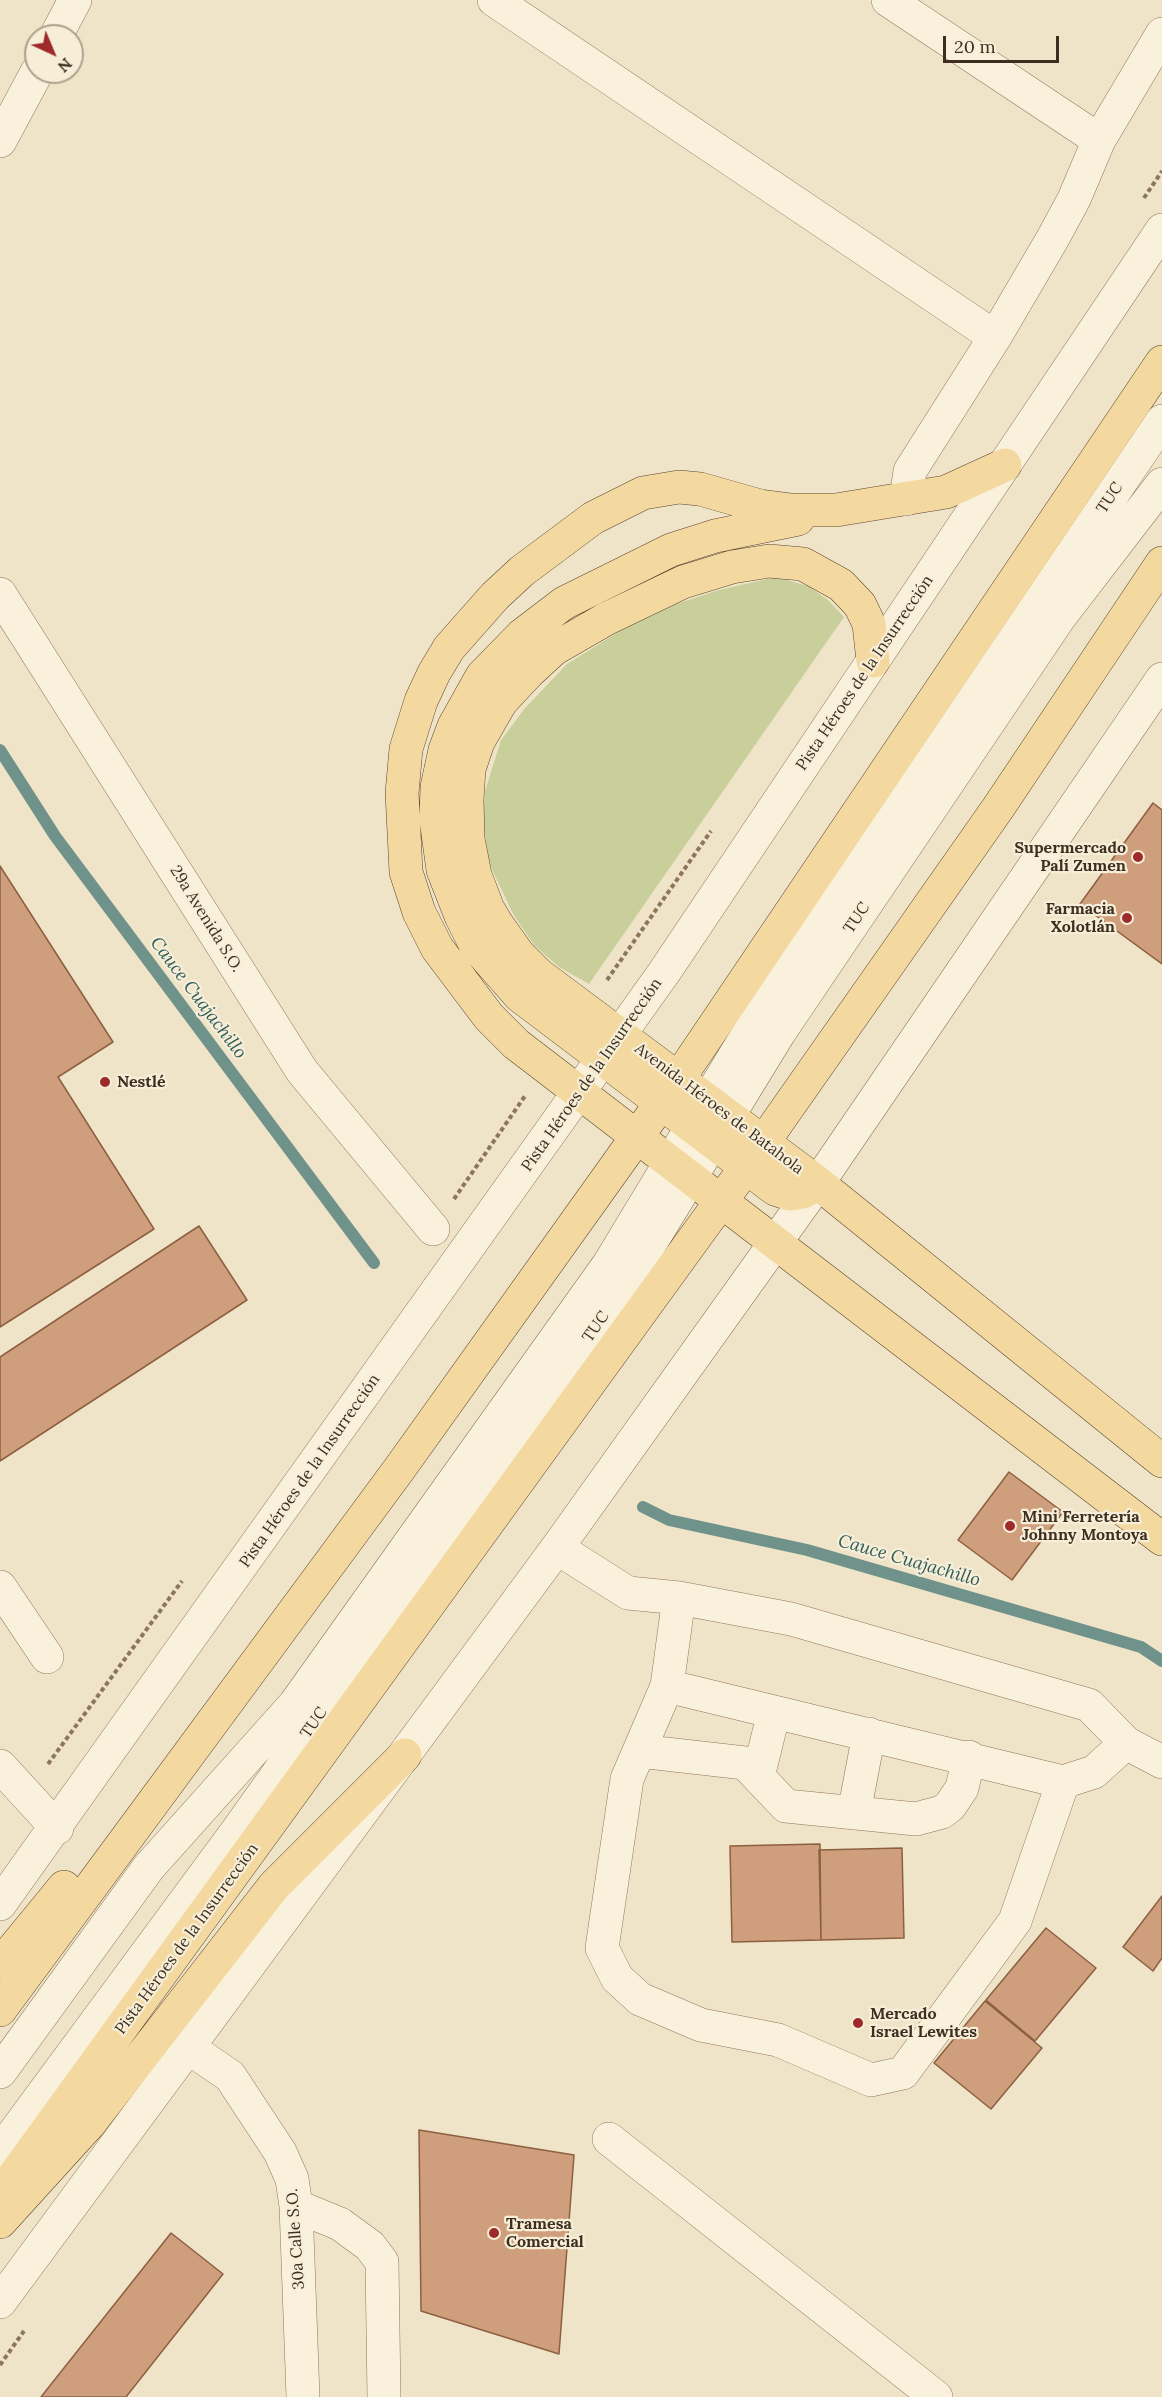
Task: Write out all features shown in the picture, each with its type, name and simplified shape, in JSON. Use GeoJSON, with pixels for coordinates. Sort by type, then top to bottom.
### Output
{"type":"FeatureCollection","features":[{"type":"Feature","properties":{"kind":"main road"},"geometry":{"type":"LineString","coordinates":[[0,2010],[263,1656],[637,1137],[1162,362]]}},
{"type":"Feature","properties":{"kind":"main road"},"geometry":{"type":"LineString","coordinates":[[611,1047],[520,996],[476,946],[460,916],[443,870],[436,819],[437,787],[445,750],[454,726],[482,676],[522,635],[564,603],[671,550],[724,534],[836,510],[946,492],[1005,465]]}},
{"type":"Feature","properties":{"kind":"main road"},"geometry":{"type":"LineString","coordinates":[[836,510],[791,510],[760,506],[688,486],[643,493],[593,518],[522,571],[495,596],[455,641],[434,673],[421,701],[406,749],[402,793],[402,829],[406,872],[419,912],[437,948],[489,1017],[516,1044],[1162,1539]]}},
{"type":"Feature","properties":{"kind":"main road"},"geometry":{"type":"LineString","coordinates":[[688,486],[713,513],[727,542],[725,552],[699,578]]}},
{"type":"Feature","properties":{"kind":"main road","name":"Avenida Héroes de Batahola"},"geometry":{"type":"LineString","coordinates":[[873,661],[869,624],[860,605],[841,585],[803,564],[769,561],[732,567],[683,582],[606,619],[554,649],[501,702],[478,742],[469,769],[468,839],[475,875],[488,909],[528,964],[611,1047],[755,1154],[818,1183],[1162,1461]]}},
{"type":"Feature","properties":{"kind":"main road","name":"Pista Héroes de la Insurrección"},"geometry":{"type":"LineString","coordinates":[[0,2195],[755,1154],[998,808],[1162,563]]}},
{"type":"Feature","properties":{"kind":"main road"},"geometry":{"type":"LineString","coordinates":[[0,1965],[117,1821],[263,1656]]}},
{"type":"Feature","properties":{"kind":"main road"},"geometry":{"type":"LineString","coordinates":[[0,2222],[89,2124],[274,1886],[405,1755]]}},
{"type":"Feature","properties":{"kind":"street"},"geometry":{"type":"LineString","coordinates":[[62,24],[75,0]]}},
{"type":"Feature","properties":{"kind":"street"},"geometry":{"type":"LineString","coordinates":[[494,0],[995,337]]}},
{"type":"Feature","properties":{"kind":"street"},"geometry":{"type":"LineString","coordinates":[[888,0],[1099,140]]}},
{"type":"Feature","properties":{"kind":"street"},"geometry":{"type":"LineString","coordinates":[[906,499],[910,471],[995,337],[1074,199],[1099,140],[1162,33]]}},
{"type":"Feature","properties":{"kind":"street"},"geometry":{"type":"LineString","coordinates":[[0,141],[31,84]]}},
{"type":"Feature","properties":{"kind":"street","name":"Pista Héroes de la Insurrección"},"geometry":{"type":"LineString","coordinates":[[0,1904],[611,1047],[1162,230]]}},
{"type":"Feature","properties":{"kind":"street","name":"TUC"},"geometry":{"type":"LineString","coordinates":[[0,2152],[237,1831],[604,1315],[680,1170],[711,1120],[766,1006],[1162,421]]}},
{"type":"Feature","properties":{"kind":"street","name":"TUC"},"geometry":{"type":"LineString","coordinates":[[711,1120],[774,1041],[1053,627],[1162,484]]}},
{"type":"Feature","properties":{"kind":"street","name":"29a Avenida S.O."},"geometry":{"type":"LineString","coordinates":[[0,594],[302,1071],[433,1229]]}},
{"type":"Feature","properties":{"kind":"street"},"geometry":{"type":"LineString","coordinates":[[0,2302],[557,1548],[818,1183],[1162,679]]}},
{"type":"Feature","properties":{"kind":"street","name":"TUC"},"geometry":{"type":"LineString","coordinates":[[0,2072],[149,1867],[295,1704],[609,1264],[680,1170]]}},
{"type":"Feature","properties":{"kind":"street"},"geometry":{"type":"LineString","coordinates":[[557,1548],[628,1593],[679,1598],[791,1619],[1089,1705],[1126,1743],[1162,1762]]}},
{"type":"Feature","properties":{"kind":"street"},"geometry":{"type":"LineString","coordinates":[[0,1587],[47,1657]]}},
{"type":"Feature","properties":{"kind":"street"},"geometry":{"type":"LineString","coordinates":[[679,1598],[667,1686],[627,1779],[602,1948],[617,1978],[640,1999],[701,2025],[778,2040],[871,2080],[903,2073],[1015,1921],[1064,1782]]}},
{"type":"Feature","properties":{"kind":"street"},"geometry":{"type":"LineString","coordinates":[[667,1686],[969,1757],[1064,1782],[1094,1772],[1126,1743]]}},
{"type":"Feature","properties":{"kind":"street"},"geometry":{"type":"LineString","coordinates":[[758,1777],[774,1712]]}},
{"type":"Feature","properties":{"kind":"street"},"geometry":{"type":"LineString","coordinates":[[854,1813],[869,1734]]}},
{"type":"Feature","properties":{"kind":"street"},"geometry":{"type":"LineString","coordinates":[[639,1750],[745,1763],[786,1806],[916,1819],[942,1812],[962,1788],[969,1757]]}},
{"type":"Feature","properties":{"kind":"street"},"geometry":{"type":"LineString","coordinates":[[0,1766],[57,1827]]}},
{"type":"Feature","properties":{"kind":"street","name":"30a Calle S.O."},"geometry":{"type":"LineString","coordinates":[[189,2048],[230,2076],[280,2152],[292,2179],[296,2206],[303,2397]]}},
{"type":"Feature","properties":{"kind":"street"},"geometry":{"type":"LineString","coordinates":[[609,2139],[936,2397]]}},
{"type":"Feature","properties":{"kind":"street"},"geometry":{"type":"LineString","coordinates":[[296,2206],[340,2224],[370,2246],[382,2262],[384,2397]]}},
{"type":"Feature","properties":{"kind":"green space"},"geometry":{"type":"Polygon","coordinates":[[[776,577],[808,586],[828,600],[844,617],[589,984],[559,967],[534,945],[513,914],[489,863],[483,820],[485,791],[501,740],[525,708],[567,664],[620,631],[676,604],[719,590],[776,577]]]}},
{"type":"Feature","properties":{"kind":"building","name":"Supermercado Palí Zumen"},"geometry":{"type":"Polygon","coordinates":[[[1153,803],[1162,810],[1162,964],[1080,904],[1153,803]]]}},
{"type":"Feature","properties":{"kind":"building"},"geometry":{"type":"Polygon","coordinates":[[[0,866],[113,1042],[58,1077],[154,1229],[0,1327],[0,866]]]}},
{"type":"Feature","properties":{"kind":"building"},"geometry":{"type":"Polygon","coordinates":[[[199,1226],[247,1300],[0,1461],[0,1357],[199,1226]]]}},
{"type":"Feature","properties":{"kind":"building","name":"Mini Ferretería Johnny Montoya"},"geometry":{"type":"Polygon","coordinates":[[[1009,1472],[1063,1512],[1012,1580],[958,1540],[1009,1472]]]}},
{"type":"Feature","properties":{"kind":"building"},"geometry":{"type":"Polygon","coordinates":[[[820,1844],[821,1940],[732,1942],[730,1846],[820,1844]]]}},
{"type":"Feature","properties":{"kind":"building"},"geometry":{"type":"Polygon","coordinates":[[[902,1848],[904,1938],[821,1940],[819,1850],[902,1848]]]}},
{"type":"Feature","properties":{"kind":"building"},"geometry":{"type":"Polygon","coordinates":[[[1162,1896],[1162,1958],[1153,1971],[1123,1947],[1162,1896]]]}},
{"type":"Feature","properties":{"kind":"building"},"geometry":{"type":"Polygon","coordinates":[[[1046,1928],[1096,1968],[1035,2041],[986,2000],[1046,1928]]]}},
{"type":"Feature","properties":{"kind":"building"},"geometry":{"type":"Polygon","coordinates":[[[985,2001],[1042,2048],[991,2109],[934,2063],[985,2001]]]}},
{"type":"Feature","properties":{"kind":"building","name":"Tramesa Comercial"},"geometry":{"type":"Polygon","coordinates":[[[419,2130],[574,2155],[559,2354],[421,2311],[419,2130]]]}},
{"type":"Feature","properties":{"kind":"building"},"geometry":{"type":"Polygon","coordinates":[[[171,2233],[223,2274],[126,2397],[41,2397],[171,2233]]]}},
{"type":"Feature","properties":{"kind":"waterway","name":"Cauce Cuajachillo"},"geometry":{"type":"LineString","coordinates":[[0,750],[55,836],[374,1263]]}},
{"type":"Feature","properties":{"kind":"waterway","name":"Cauce Cuajachillo"},"geometry":{"type":"LineString","coordinates":[[643,1507],[669,1520],[807,1550],[1141,1647],[1162,1661]]}},
{"type":"Feature","properties":{"kind":"place","name":"Supermercado Palí Zumen"},"geometry":{"type":"Point","coordinates":[1138,857]}},
{"type":"Feature","properties":{"kind":"place","name":"Farmacia Xolotlán"},"geometry":{"type":"Point","coordinates":[1127,918]}},
{"type":"Feature","properties":{"kind":"place","name":"Nestlé"},"geometry":{"type":"Point","coordinates":[105,1082]}},
{"type":"Feature","properties":{"kind":"place","name":"Mini Ferretería Johnny Montoya"},"geometry":{"type":"Point","coordinates":[1010,1526]}},
{"type":"Feature","properties":{"kind":"place","name":"Mercado Israel Lewites"},"geometry":{"type":"Point","coordinates":[858,2023]}},
{"type":"Feature","properties":{"kind":"place","name":"Tramesa Comercial"},"geometry":{"type":"Point","coordinates":[494,2233]}}]}
